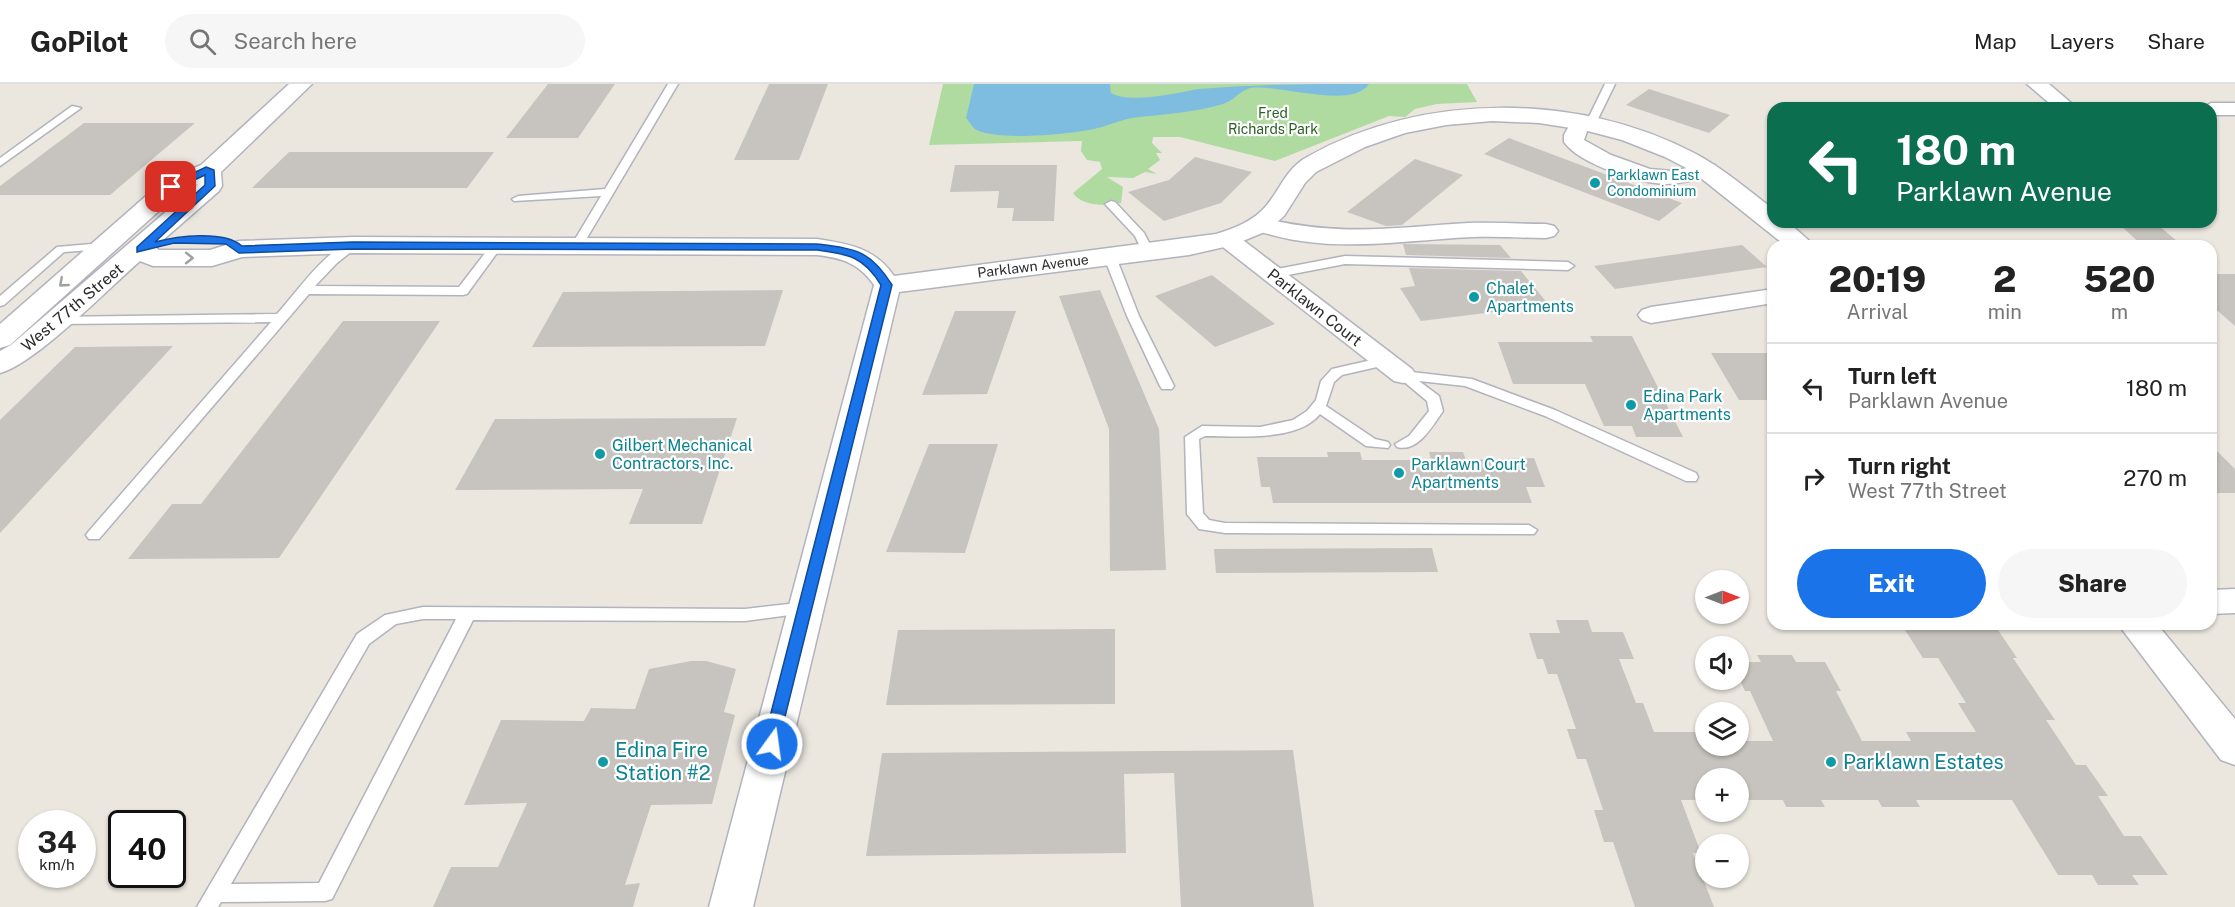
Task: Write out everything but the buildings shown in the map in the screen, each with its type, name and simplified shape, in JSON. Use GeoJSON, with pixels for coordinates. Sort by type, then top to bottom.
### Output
{"type":"FeatureCollection","features":[{"type":"Feature","properties":{"kind":"street","name":"West 77th Street"},"geometry":{"type":"LineString","coordinates":[[0,339],[171,187],[209,170],[301,84]]}},
{"type":"Feature","properties":{"kind":"street"},"geometry":{"type":"LineString","coordinates":[[2037,84],[2060,102]]}},
{"type":"Feature","properties":{"kind":"street"},"geometry":{"type":"LineString","coordinates":[[2217,109],[2235,109]]}},
{"type":"Feature","properties":{"kind":"street","name":"Parklawn Avenue"},"geometry":{"type":"LineString","coordinates":[[887,285],[1148,252],[1227,239],[1259,224],[1274,212],[1294,180],[1311,164],[1335,150],[1428,120],[1496,115],[1585,124],[1640,138],[1674,152],[1707,170],[1767,217]]}},
{"type":"Feature","properties":{"kind":"street","name":"West 77th Street"},"geometry":{"type":"LineString","coordinates":[[0,364],[21,351],[57,321],[210,186],[209,170]]}},
{"type":"Feature","properties":{"kind":"street"},"geometry":{"type":"LineString","coordinates":[[1259,224],[1291,233],[1341,237],[1404,238],[1459,231],[1546,231]]}},
{"type":"Feature","properties":{"kind":"street","name":"Parklawn Avenue"},"geometry":{"type":"LineString","coordinates":[[1780,228],[1795,240]]}},
{"type":"Feature","properties":{"kind":"street","name":"Parklawn Court"},"geometry":{"type":"LineString","coordinates":[[1227,239],[1394,368]]}},
{"type":"Feature","properties":{"kind":"street"},"geometry":{"type":"LineString","coordinates":[[103,247],[140,249],[153,258],[212,258],[239,249],[353,245],[817,247],[849,251],[874,265],[887,285],[731,907]]}},
{"type":"Feature","properties":{"kind":"street"},"geometry":{"type":"LineString","coordinates":[[1651,315],[1767,297]]}},
{"type":"Feature","properties":{"kind":"street"},"geometry":{"type":"LineString","coordinates":[[2217,602],[2235,601]]}},
{"type":"Feature","properties":{"kind":"street"},"geometry":{"type":"LineString","coordinates":[[2141,630],[2235,748]]}},
{"type":"Feature","properties":{"kind":"lane"},"geometry":{"type":"LineString","coordinates":[[577,246],[673,84]]}},
{"type":"Feature","properties":{"kind":"lane"},"geometry":{"type":"LineString","coordinates":[[1585,124],[1610,84]]}},
{"type":"Feature","properties":{"kind":"lane"},"geometry":{"type":"LineString","coordinates":[[0,163],[76,108]]}},
{"type":"Feature","properties":{"kind":"lane"},"geometry":{"type":"LineString","coordinates":[[518,199],[609,192]]}},
{"type":"Feature","properties":{"kind":"lane"},"geometry":{"type":"LineString","coordinates":[[1112,204],[1140,235],[1148,252]]}},
{"type":"Feature","properties":{"kind":"lane"},"geometry":{"type":"LineString","coordinates":[[94,535],[281,318],[339,254],[353,245]]}},
{"type":"Feature","properties":{"kind":"lane"},"geometry":{"type":"LineString","coordinates":[[307,290],[463,291],[496,246]]}},
{"type":"Feature","properties":{"kind":"lane"},"geometry":{"type":"LineString","coordinates":[[0,302],[61,249],[103,247]]}},
{"type":"Feature","properties":{"kind":"lane"},"geometry":{"type":"LineString","coordinates":[[1110,257],[1133,316],[1167,387]]}},
{"type":"Feature","properties":{"kind":"lane"},"geometry":{"type":"LineString","coordinates":[[1272,274],[1345,260],[1568,266]]}},
{"type":"Feature","properties":{"kind":"lane"},"geometry":{"type":"LineString","coordinates":[[57,321],[281,318]]}},
{"type":"Feature","properties":{"kind":"lane"},"geometry":{"type":"LineString","coordinates":[[1394,368],[1434,399],[1436,411],[1414,439],[1402,444]]}},
{"type":"Feature","properties":{"kind":"lane"},"geometry":{"type":"LineString","coordinates":[[1529,530],[1225,528],[1204,525],[1195,513],[1192,437],[1202,431],[1287,429],[1314,414],[1326,398],[1328,381],[1337,372],[1394,368],[1467,382],[1550,413],[1691,477]]}},
{"type":"Feature","properties":{"kind":"lane"},"geometry":{"type":"LineString","coordinates":[[1320,407],[1371,443],[1383,445]]}},
{"type":"Feature","properties":{"kind":"lane"},"geometry":{"type":"LineString","coordinates":[[212,900],[363,639],[391,619],[423,612],[746,615],[806,608]]}},
{"type":"Feature","properties":{"kind":"lane"},"geometry":{"type":"LineString","coordinates":[[212,900],[325,892],[468,613]]}},
{"type":"Feature","properties":{"kind":"green space","name":"Fred Richards Park"},"geometry":{"type":"Polygon","coordinates":[[[943,84],[1467,84],[1477,102],[1437,104],[1415,109],[1405,117],[1389,116],[1275,161],[1180,137],[1153,137],[1152,143],[1162,153],[1156,153],[1160,160],[1148,169],[1157,174],[1145,172],[1133,178],[1107,177],[1123,187],[1121,203],[1102,205],[1082,201],[1073,193],[1102,169],[1100,162],[1087,160],[1081,151],[1082,141],[929,145],[943,84]]]}},
{"type":"Feature","properties":{"kind":"water"},"geometry":{"type":"Polygon","coordinates":[[[974,84],[1110,84],[1111,93],[1130,98],[1141,98],[1219,87],[1369,84],[1360,91],[1332,96],[1250,88],[1227,103],[1212,107],[1132,118],[1090,130],[1018,136],[985,133],[973,127],[966,118],[974,84]]]}},
{"type":"Feature","properties":{"kind":"place","name":"Parklawn East Condominium"},"geometry":{"type":"Point","coordinates":[1595,183]}},
{"type":"Feature","properties":{"kind":"place","name":"Chalet Apartments"},"geometry":{"type":"Point","coordinates":[1474,297]}},
{"type":"Feature","properties":{"kind":"place","name":"Edina Park Apartments"},"geometry":{"type":"Point","coordinates":[1631,405]}},
{"type":"Feature","properties":{"kind":"place","name":"Gilbert Mechanical Contractors, Inc."},"geometry":{"type":"Point","coordinates":[600,454]}},
{"type":"Feature","properties":{"kind":"place","name":"Parklawn Court Apartments"},"geometry":{"type":"Point","coordinates":[1399,473]}},
{"type":"Feature","properties":{"kind":"place","name":"Edina Fire Station #2"},"geometry":{"type":"Point","coordinates":[603,762]}},
{"type":"Feature","properties":{"kind":"place","name":"Parklawn Estates"},"geometry":{"type":"Point","coordinates":[1831,762]}},
{"type":"Feature","properties":{"kind":"route"},"geometry":{"type":"LineString","coordinates":[[171,187],[209,170],[210,186],[140,249],[174,240],[229,241],[239,249],[353,245],[817,247],[849,251],[874,265],[887,285],[772,744]]}}]}
